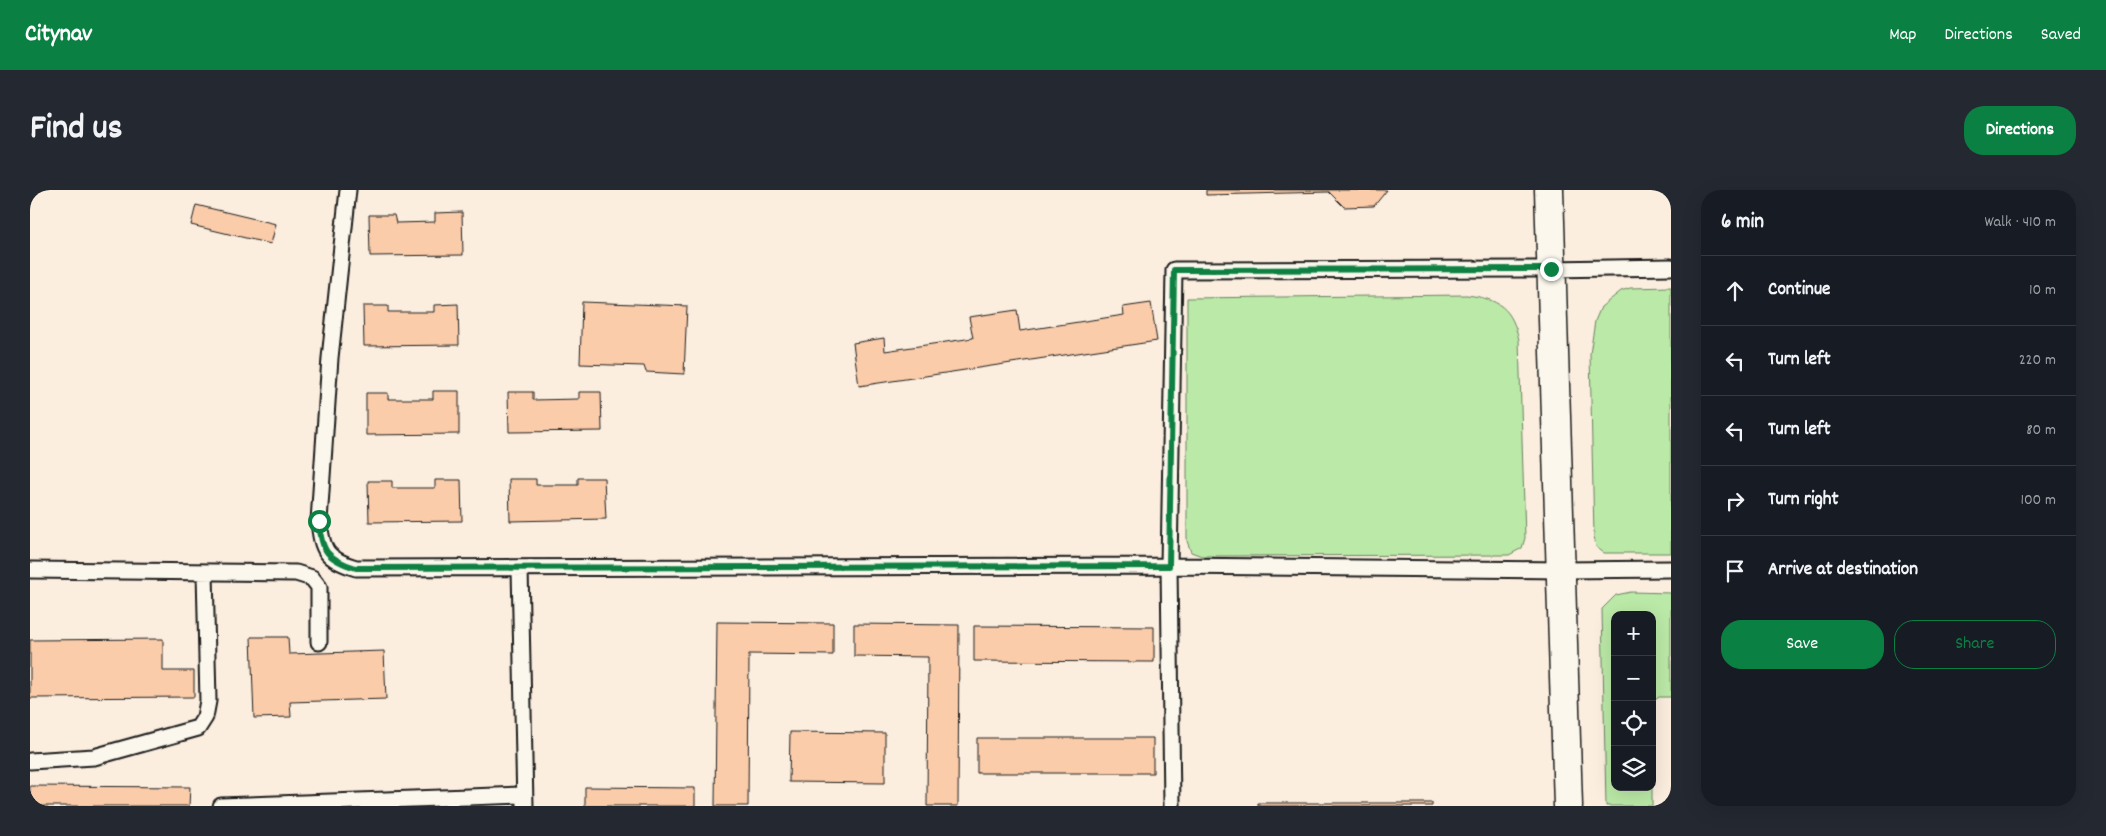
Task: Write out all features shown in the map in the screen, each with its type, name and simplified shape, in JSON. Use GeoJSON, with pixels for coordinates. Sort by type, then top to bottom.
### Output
{"type":"FeatureCollection","features":[{"type":"Feature","properties":{"kind":"street"},"geometry":{"type":"LineString","coordinates":[[1549,190],[1568,806]]}},
{"type":"Feature","properties":{"kind":"lane"},"geometry":{"type":"LineString","coordinates":[[348,190],[330,358],[319,521],[321,543],[330,556],[343,564],[356,568],[1169,566],[1671,570]]}},
{"type":"Feature","properties":{"kind":"lane"},"geometry":{"type":"LineString","coordinates":[[1172,806],[1169,566],[1174,270],[1671,267]]}},
{"type":"Feature","properties":{"kind":"lane"},"geometry":{"type":"LineString","coordinates":[[221,806],[522,801],[520,568]]}},
{"type":"Feature","properties":{"kind":"lane"},"geometry":{"type":"LineString","coordinates":[[30,570],[296,573],[312,578],[319,587],[319,642]]}},
{"type":"Feature","properties":{"kind":"lane"},"geometry":{"type":"LineString","coordinates":[[30,761],[94,757],[198,728],[205,717],[208,701],[205,572]]}},
{"type":"Feature","properties":{"kind":"green space"},"geometry":{"type":"Polygon","coordinates":[[[1671,287],[1671,553],[1604,553],[1596,547],[1594,536],[1590,354],[1595,321],[1601,307],[1621,291],[1630,288],[1671,287]]]}},
{"type":"Feature","properties":{"kind":"green space"},"geometry":{"type":"Polygon","coordinates":[[[1467,295],[1488,299],[1502,307],[1512,320],[1519,340],[1525,538],[1522,548],[1509,555],[1202,556],[1191,552],[1187,541],[1187,298],[1467,295]]]}},
{"type":"Feature","properties":{"kind":"green space"},"geometry":{"type":"Polygon","coordinates":[[[1631,592],[1671,593],[1671,697],[1659,697],[1656,699],[1656,611],[1611,611],[1611,791],[1652,791],[1652,806],[1606,806],[1602,609],[1616,595],[1631,592]]]}},
{"type":"Feature","properties":{"kind":"building"},"geometry":{"type":"Polygon","coordinates":[[[1206,190],[1387,190],[1374,206],[1344,207],[1329,192],[1206,195],[1206,190]]]}},
{"type":"Feature","properties":{"kind":"building"},"geometry":{"type":"Polygon","coordinates":[[[196,205],[276,224],[271,244],[191,225],[196,205]]]}},
{"type":"Feature","properties":{"kind":"building"},"geometry":{"type":"Polygon","coordinates":[[[462,212],[463,255],[370,256],[369,215],[394,215],[396,223],[435,222],[435,213],[462,212]]]}},
{"type":"Feature","properties":{"kind":"building"},"geometry":{"type":"Polygon","coordinates":[[[582,302],[687,306],[684,374],[646,372],[644,366],[580,364],[582,302]]]}},
{"type":"Feature","properties":{"kind":"building"},"geometry":{"type":"Polygon","coordinates":[[[1151,303],[1157,341],[859,386],[853,343],[884,338],[885,351],[973,338],[969,317],[1017,310],[1020,331],[1124,315],[1123,307],[1151,303]]]}},
{"type":"Feature","properties":{"kind":"building"},"geometry":{"type":"Polygon","coordinates":[[[458,304],[459,345],[364,346],[363,306],[388,306],[388,312],[434,312],[434,305],[458,304]]]}},
{"type":"Feature","properties":{"kind":"building"},"geometry":{"type":"Polygon","coordinates":[[[433,391],[459,391],[459,434],[366,435],[366,393],[388,393],[388,399],[433,399],[433,391]]]}},
{"type":"Feature","properties":{"kind":"building"},"geometry":{"type":"Polygon","coordinates":[[[508,392],[533,392],[533,400],[579,399],[579,392],[601,392],[602,431],[509,432],[508,392]]]}},
{"type":"Feature","properties":{"kind":"building"},"geometry":{"type":"Polygon","coordinates":[[[578,478],[604,478],[606,519],[510,521],[509,479],[536,479],[536,485],[578,485],[578,478]]]}},
{"type":"Feature","properties":{"kind":"building"},"geometry":{"type":"Polygon","coordinates":[[[435,480],[461,480],[462,521],[369,522],[368,481],[392,481],[392,488],[435,488],[435,480]]]}},
{"type":"Feature","properties":{"kind":"building"},"geometry":{"type":"Polygon","coordinates":[[[717,622],[833,623],[833,655],[749,654],[748,806],[715,806],[717,622]]]}},
{"type":"Feature","properties":{"kind":"building"},"geometry":{"type":"Polygon","coordinates":[[[854,624],[959,625],[958,806],[927,806],[928,657],[854,656],[854,624]]]}},
{"type":"Feature","properties":{"kind":"building"},"geometry":{"type":"Polygon","coordinates":[[[974,626],[1154,627],[1154,662],[974,661],[974,626]]]}},
{"type":"Feature","properties":{"kind":"building"},"geometry":{"type":"Polygon","coordinates":[[[251,637],[288,637],[289,654],[384,651],[386,699],[290,702],[291,717],[254,718],[251,637]]]}},
{"type":"Feature","properties":{"kind":"building"},"geometry":{"type":"Polygon","coordinates":[[[163,639],[163,671],[194,671],[194,697],[30,698],[30,640],[163,639]]]}},
{"type":"Feature","properties":{"kind":"building"},"geometry":{"type":"Polygon","coordinates":[[[790,732],[885,733],[885,783],[789,782],[790,732]]]}},
{"type":"Feature","properties":{"kind":"building"},"geometry":{"type":"Polygon","coordinates":[[[977,738],[1153,738],[1153,773],[977,773],[977,738]]]}},
{"type":"Feature","properties":{"kind":"building"},"geometry":{"type":"Polygon","coordinates":[[[30,786],[190,787],[189,806],[30,806],[30,786]]]}},
{"type":"Feature","properties":{"kind":"building"},"geometry":{"type":"Polygon","coordinates":[[[585,787],[695,788],[695,806],[585,806],[585,787]]]}},
{"type":"Feature","properties":{"kind":"building"},"geometry":{"type":"Polygon","coordinates":[[[1258,803],[1432,803],[1432,806],[1258,806],[1258,803]]]}},
{"type":"Feature","properties":{"kind":"route"},"geometry":{"type":"LineString","coordinates":[[319,521],[321,543],[330,556],[343,564],[356,568],[1169,566],[1174,270],[1551,269]]}}]}
